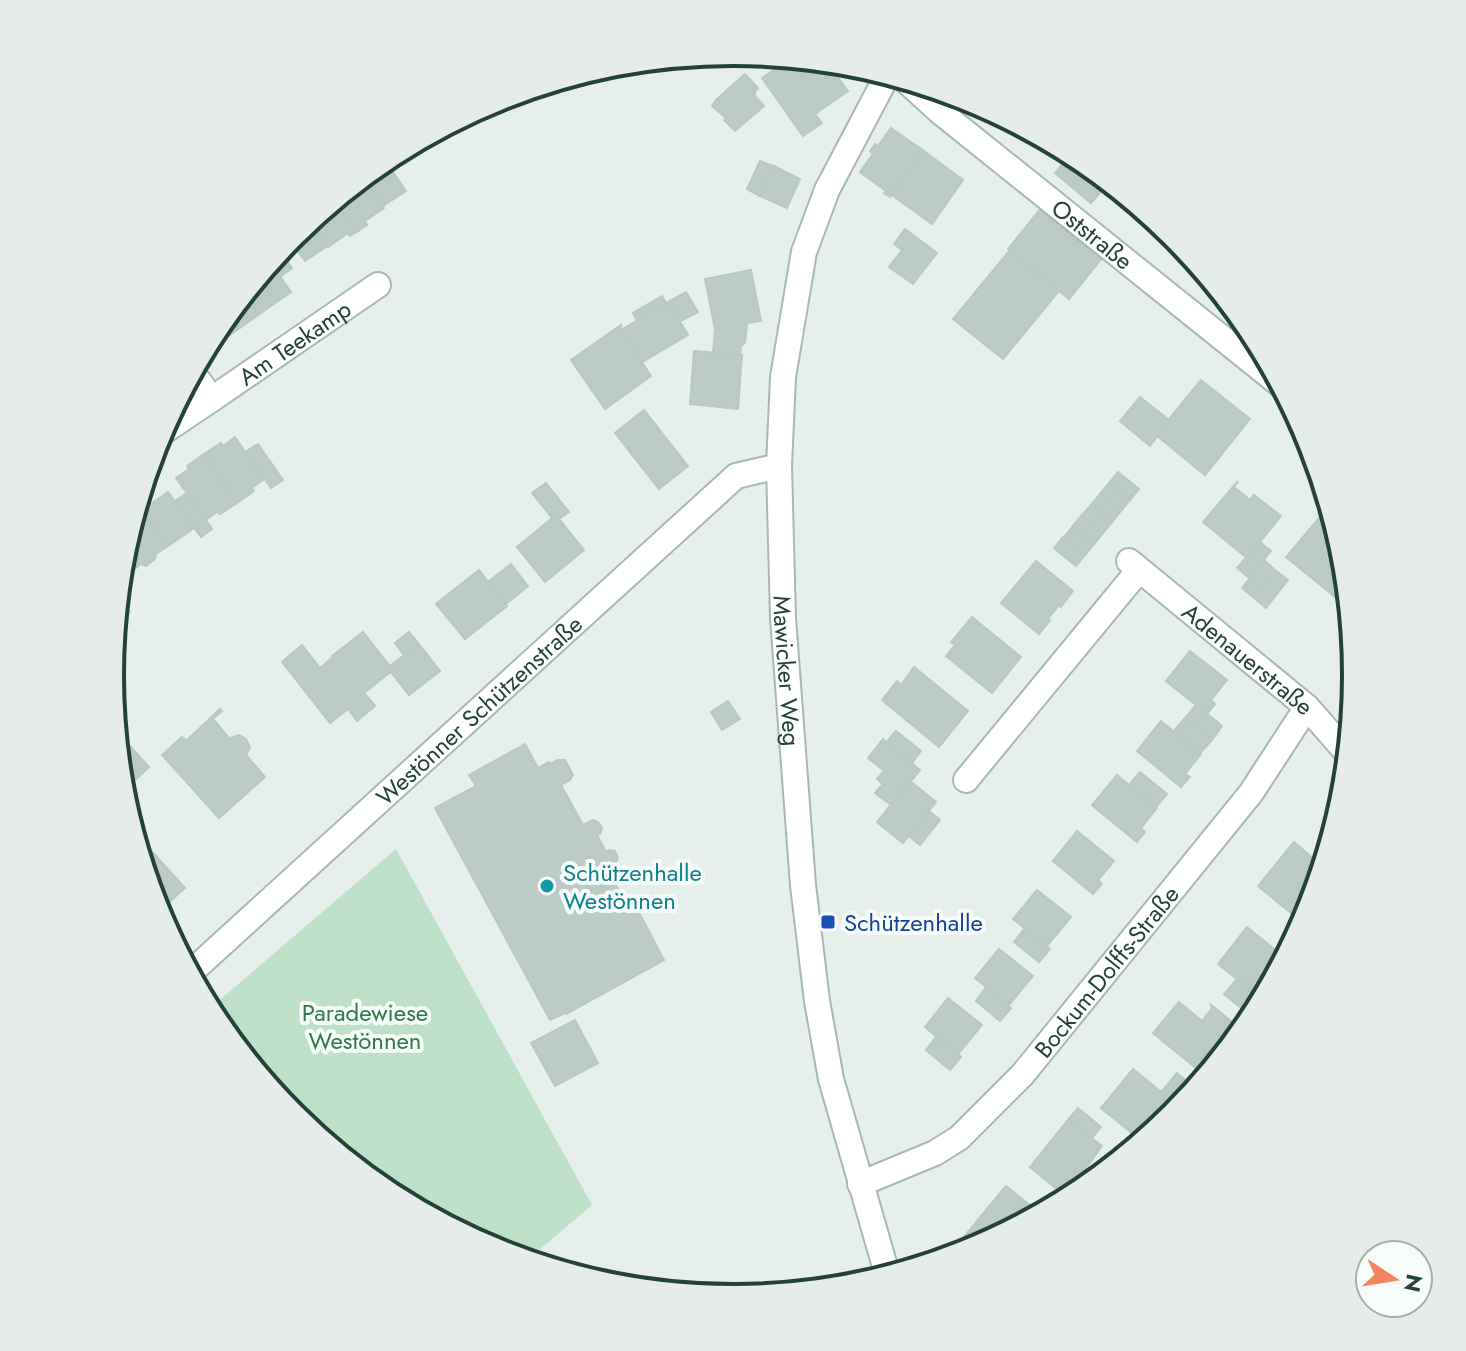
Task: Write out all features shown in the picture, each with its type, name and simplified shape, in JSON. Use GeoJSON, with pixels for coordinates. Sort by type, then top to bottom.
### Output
{"type":"FeatureCollection","features":[{"type":"Feature","properties":{"kind":"street","name":"Mawicker Weg"},"geometry":{"type":"LineString","coordinates":[[882,85],[827,190],[804,252],[783,377],[779,466],[783,618],[803,885],[817,1001],[831,1079],[885,1265]]}},
{"type":"Feature","properties":{"kind":"street","name":"Oststraße"},"geometry":{"type":"LineString","coordinates":[[923,96],[1259,367]]}},
{"type":"Feature","properties":{"kind":"street","name":"Am Teekamp"},"geometry":{"type":"LineString","coordinates":[[179,421],[378,285]]}},
{"type":"Feature","properties":{"kind":"street"},"geometry":{"type":"LineString","coordinates":[[199,382],[212,399]]}},
{"type":"Feature","properties":{"kind":"street","name":"Westönner Schützenstraße"},"geometry":{"type":"LineString","coordinates":[[198,966],[736,476],[779,466]]}},
{"type":"Feature","properties":{"kind":"street","name":"Adenauerstraße"},"geometry":{"type":"LineString","coordinates":[[966,780],[1134,565],[1307,707],[1338,743]]}},
{"type":"Feature","properties":{"kind":"street","name":"Bockum-Dolffs-Straße"},"geometry":{"type":"LineString","coordinates":[[860,1184],[935,1153],[959,1138],[1023,1074],[1251,793],[1307,707]]}},
{"type":"Feature","properties":{"kind":"green space","name":"Paradewiese Westönnen"},"geometry":{"type":"Polygon","coordinates":[[[396,849],[592,1205],[536,1253],[463,1222],[428,1203],[394,1182],[331,1134],[249,1047],[218,1001],[396,849]]]}},
{"type":"Feature","properties":{"kind":"building"},"geometry":{"type":"Polygon","coordinates":[[[778,67],[813,71],[836,75],[848,91],[815,114],[822,123],[803,136],[762,78],[778,67]]]}},
{"type":"Feature","properties":{"kind":"building"},"geometry":{"type":"Polygon","coordinates":[[[745,74],[758,88],[755,96],[764,106],[735,131],[712,106],[745,74]]]}},
{"type":"Feature","properties":{"kind":"building"},"geometry":{"type":"Polygon","coordinates":[[[891,128],[924,151],[890,197],[860,172],[873,154],[870,151],[875,144],[878,146],[891,128]]]}},
{"type":"Feature","properties":{"kind":"building"},"geometry":{"type":"Polygon","coordinates":[[[924,151],[963,180],[932,224],[892,195],[924,151]]]}},
{"type":"Feature","properties":{"kind":"building"},"geometry":{"type":"Polygon","coordinates":[[[760,161],[774,166],[760,196],[747,189],[760,161]]]}},
{"type":"Feature","properties":{"kind":"building"},"geometry":{"type":"Polygon","coordinates":[[[1063,163],[1102,190],[1091,203],[1055,173],[1063,163]]]}},
{"type":"Feature","properties":{"kind":"building"},"geometry":{"type":"Polygon","coordinates":[[[774,166],[800,179],[787,208],[760,196],[774,166]]]}},
{"type":"Feature","properties":{"kind":"building"},"geometry":{"type":"Polygon","coordinates":[[[392,171],[406,191],[383,206],[370,186],[392,171]]]}},
{"type":"Feature","properties":{"kind":"building"},"geometry":{"type":"Polygon","coordinates":[[[370,187],[384,208],[365,221],[367,225],[358,231],[342,208],[370,187]]]}},
{"type":"Feature","properties":{"kind":"building"},"geometry":{"type":"Polygon","coordinates":[[[1042,207],[1103,257],[1069,299],[1008,249],[1042,207]]]}},
{"type":"Feature","properties":{"kind":"building"},"geometry":{"type":"Polygon","coordinates":[[[342,208],[358,231],[350,236],[348,233],[328,247],[317,231],[342,208]]]}},
{"type":"Feature","properties":{"kind":"building"},"geometry":{"type":"Polygon","coordinates":[[[905,229],[937,253],[913,284],[889,267],[902,250],[894,244],[905,229]]]}},
{"type":"Feature","properties":{"kind":"building"},"geometry":{"type":"Polygon","coordinates":[[[317,231],[327,246],[305,261],[297,250],[317,231]]]}},
{"type":"Feature","properties":{"kind":"building"},"geometry":{"type":"Polygon","coordinates":[[[1010,250],[1059,291],[1003,359],[953,319],[1010,250]]]}},
{"type":"Feature","properties":{"kind":"building"},"geometry":{"type":"Polygon","coordinates":[[[287,261],[292,268],[280,277],[277,272],[287,261]]]}},
{"type":"Feature","properties":{"kind":"building"},"geometry":{"type":"Polygon","coordinates":[[[751,270],[761,321],[747,323],[740,355],[713,353],[715,329],[705,279],[751,270]]]}},
{"type":"Feature","properties":{"kind":"building"},"geometry":{"type":"Polygon","coordinates":[[[277,272],[291,292],[258,315],[250,303],[277,272]]]}},
{"type":"Feature","properties":{"kind":"building"},"geometry":{"type":"Polygon","coordinates":[[[686,292],[698,312],[679,322],[668,302],[686,292]]]}},
{"type":"Feature","properties":{"kind":"building"},"geometry":{"type":"Polygon","coordinates":[[[662,296],[666,303],[637,321],[633,313],[662,296]]]}},
{"type":"Feature","properties":{"kind":"building"},"geometry":{"type":"Polygon","coordinates":[[[668,302],[688,335],[641,363],[621,330],[668,302]]]}},
{"type":"Feature","properties":{"kind":"building"},"geometry":{"type":"Polygon","coordinates":[[[250,303],[258,315],[226,336],[250,303]]]}},
{"type":"Feature","properties":{"kind":"building"},"geometry":{"type":"Polygon","coordinates":[[[621,325],[621,330],[651,376],[605,409],[571,360],[621,325]]]}},
{"type":"Feature","properties":{"kind":"building"},"geometry":{"type":"Polygon","coordinates":[[[694,351],[742,355],[738,409],[690,404],[694,351]]]}},
{"type":"Feature","properties":{"kind":"building"},"geometry":{"type":"Polygon","coordinates":[[[1201,380],[1250,419],[1205,475],[1156,435],[1201,380]]]}},
{"type":"Feature","properties":{"kind":"building"},"geometry":{"type":"Polygon","coordinates":[[[1140,397],[1169,420],[1150,446],[1120,421],[1140,397]]]}},
{"type":"Feature","properties":{"kind":"building"},"geometry":{"type":"Polygon","coordinates":[[[644,410],[688,466],[659,489],[615,433],[644,410]]]}},
{"type":"Feature","properties":{"kind":"building"},"geometry":{"type":"Polygon","coordinates":[[[235,437],[264,479],[237,503],[204,454],[235,437]]]}},
{"type":"Feature","properties":{"kind":"building"},"geometry":{"type":"Polygon","coordinates":[[[258,444],[283,480],[271,488],[245,452],[258,444]]]}},
{"type":"Feature","properties":{"kind":"building"},"geometry":{"type":"Polygon","coordinates":[[[204,454],[237,503],[206,520],[176,478],[204,454]]]}},
{"type":"Feature","properties":{"kind":"building"},"geometry":{"type":"Polygon","coordinates":[[[1118,472],[1139,489],[1130,500],[1109,483],[1118,472]]]}},
{"type":"Feature","properties":{"kind":"building"},"geometry":{"type":"Polygon","coordinates":[[[1238,481],[1234,487],[1250,500],[1254,495],[1281,516],[1247,558],[1203,522],[1238,481]]]}},
{"type":"Feature","properties":{"kind":"building"},"geometry":{"type":"Polygon","coordinates":[[[546,483],[569,512],[559,519],[556,515],[553,519],[532,493],[546,483]]]}},
{"type":"Feature","properties":{"kind":"building"},"geometry":{"type":"Polygon","coordinates":[[[1109,483],[1130,500],[1121,511],[1100,494],[1109,483]]]}},
{"type":"Feature","properties":{"kind":"building"},"geometry":{"type":"Polygon","coordinates":[[[168,492],[194,528],[168,546],[146,512],[148,506],[168,492]]]}},
{"type":"Feature","properties":{"kind":"building"},"geometry":{"type":"Polygon","coordinates":[[[187,493],[212,529],[201,537],[175,501],[187,493]]]}},
{"type":"Feature","properties":{"kind":"building"},"geometry":{"type":"Polygon","coordinates":[[[1100,494],[1121,511],[1112,522],[1091,505],[1100,494]]]}},
{"type":"Feature","properties":{"kind":"building"},"geometry":{"type":"Polygon","coordinates":[[[1091,505],[1112,522],[1103,533],[1082,515],[1091,505]]]}},
{"type":"Feature","properties":{"kind":"building"},"geometry":{"type":"Polygon","coordinates":[[[146,513],[168,546],[146,566],[141,564],[133,570],[146,513]]]}},
{"type":"Feature","properties":{"kind":"building"},"geometry":{"type":"Polygon","coordinates":[[[556,515],[584,550],[545,582],[517,547],[556,515]]]}},
{"type":"Feature","properties":{"kind":"building"},"geometry":{"type":"Polygon","coordinates":[[[1082,515],[1103,533],[1094,544],[1073,526],[1082,515]]]}},
{"type":"Feature","properties":{"kind":"building"},"geometry":{"type":"Polygon","coordinates":[[[1321,515],[1337,599],[1286,557],[1321,515]]]}},
{"type":"Feature","properties":{"kind":"building"},"geometry":{"type":"Polygon","coordinates":[[[1073,526],[1094,544],[1085,555],[1064,537],[1073,526]]]}},
{"type":"Feature","properties":{"kind":"building"},"geometry":{"type":"Polygon","coordinates":[[[1063,537],[1085,555],[1076,566],[1054,548],[1063,537]]]}},
{"type":"Feature","properties":{"kind":"building"},"geometry":{"type":"Polygon","coordinates":[[[1260,542],[1271,551],[1249,578],[1237,568],[1260,542]]]}},
{"type":"Feature","properties":{"kind":"building"},"geometry":{"type":"Polygon","coordinates":[[[1264,560],[1275,570],[1253,597],[1242,588],[1264,560]]]}},
{"type":"Feature","properties":{"kind":"building"},"geometry":{"type":"Polygon","coordinates":[[[1036,561],[1073,591],[1039,634],[1001,603],[1036,561]]]}},
{"type":"Feature","properties":{"kind":"building"},"geometry":{"type":"Polygon","coordinates":[[[511,564],[528,586],[506,604],[488,582],[511,564]]]}},
{"type":"Feature","properties":{"kind":"building"},"geometry":{"type":"Polygon","coordinates":[[[479,570],[507,606],[465,639],[436,604],[479,570]]]}},
{"type":"Feature","properties":{"kind":"building"},"geometry":{"type":"Polygon","coordinates":[[[1275,570],[1288,580],[1266,608],[1253,597],[1275,570]]]}},
{"type":"Feature","properties":{"kind":"building"},"geometry":{"type":"Polygon","coordinates":[[[972,617],[1021,657],[992,693],[946,656],[955,645],[951,642],[972,617]]]}},
{"type":"Feature","properties":{"kind":"building"},"geometry":{"type":"Polygon","coordinates":[[[363,632],[393,670],[364,693],[375,706],[357,721],[348,709],[330,723],[282,662],[302,645],[320,668],[363,632]]]}},
{"type":"Feature","properties":{"kind":"building"},"geometry":{"type":"Polygon","coordinates":[[[409,632],[419,644],[404,655],[395,643],[409,632]]]}},
{"type":"Feature","properties":{"kind":"building"},"geometry":{"type":"Polygon","coordinates":[[[419,644],[440,671],[409,695],[391,672],[390,666],[419,644]]]}},
{"type":"Feature","properties":{"kind":"building"},"geometry":{"type":"Polygon","coordinates":[[[1190,651],[1227,680],[1211,700],[1215,704],[1207,714],[1166,681],[1190,651]]]}},
{"type":"Feature","properties":{"kind":"building"},"geometry":{"type":"Polygon","coordinates":[[[914,667],[968,711],[939,747],[882,700],[897,681],[901,685],[914,667]]]}},
{"type":"Feature","properties":{"kind":"building"},"geometry":{"type":"Polygon","coordinates":[[[728,701],[740,719],[722,730],[711,712],[728,701]]]}},
{"type":"Feature","properties":{"kind":"building"},"geometry":{"type":"Polygon","coordinates":[[[1196,705],[1222,726],[1212,740],[1185,718],[1196,705]]]}},
{"type":"Feature","properties":{"kind":"building"},"geometry":{"type":"Polygon","coordinates":[[[220,709],[222,711],[213,719],[228,737],[239,735],[246,739],[250,747],[246,755],[265,777],[219,818],[162,755],[182,737],[186,741],[220,709]]]}},
{"type":"Feature","properties":{"kind":"building"},"geometry":{"type":"Polygon","coordinates":[[[1185,718],[1212,740],[1200,753],[1174,731],[1185,718]]]}},
{"type":"Feature","properties":{"kind":"building"},"geometry":{"type":"Polygon","coordinates":[[[1161,721],[1201,754],[1185,774],[1190,777],[1181,787],[1137,751],[1161,721]]]}},
{"type":"Feature","properties":{"kind":"building"},"geometry":{"type":"Polygon","coordinates":[[[896,731],[921,751],[912,763],[885,744],[896,731]]]}},
{"type":"Feature","properties":{"kind":"building"},"geometry":{"type":"Polygon","coordinates":[[[883,739],[893,751],[894,748],[920,770],[891,805],[875,793],[883,784],[877,779],[884,771],[868,758],[883,739]]]}},
{"type":"Feature","properties":{"kind":"building"},"geometry":{"type":"Polygon","coordinates":[[[128,744],[149,767],[133,782],[129,755],[128,744]]]}},
{"type":"Feature","properties":{"kind":"building","name":"Schützenhalle Westönnen"},"geometry":{"type":"Polygon","coordinates":[[[525,744],[538,768],[549,762],[565,760],[573,775],[561,785],[583,825],[593,820],[602,828],[597,835],[606,852],[615,851],[618,858],[607,868],[627,907],[634,903],[664,960],[550,1020],[435,808],[476,786],[469,775],[525,744]]]}},
{"type":"Feature","properties":{"kind":"building"},"geometry":{"type":"Polygon","coordinates":[[[1140,772],[1167,794],[1156,807],[1129,785],[1140,772]]]}},
{"type":"Feature","properties":{"kind":"building"},"geometry":{"type":"Polygon","coordinates":[[[1117,775],[1157,808],[1141,828],[1145,832],[1137,842],[1092,805],[1117,775]]]}},
{"type":"Feature","properties":{"kind":"building"},"geometry":{"type":"Polygon","coordinates":[[[910,781],[936,802],[903,843],[877,822],[910,781]]]}},
{"type":"Feature","properties":{"kind":"building"},"geometry":{"type":"Polygon","coordinates":[[[929,811],[940,820],[920,845],[909,836],[929,811]]]}},
{"type":"Feature","properties":{"kind":"building"},"geometry":{"type":"Polygon","coordinates":[[[1077,831],[1114,861],[1098,880],[1102,884],[1093,894],[1053,861],[1077,831]]]}},
{"type":"Feature","properties":{"kind":"building"},"geometry":{"type":"Polygon","coordinates":[[[1294,842],[1314,859],[1293,915],[1258,886],[1294,842]]]}},
{"type":"Feature","properties":{"kind":"building"},"geometry":{"type":"Polygon","coordinates":[[[149,848],[185,888],[168,903],[149,848]]]}},
{"type":"Feature","properties":{"kind":"building"},"geometry":{"type":"Polygon","coordinates":[[[1037,890],[1071,917],[1047,946],[1013,919],[1037,890]]]}},
{"type":"Feature","properties":{"kind":"building"},"geometry":{"type":"Polygon","coordinates":[[[1247,927],[1277,951],[1253,992],[1218,964],[1247,927]]]}},
{"type":"Feature","properties":{"kind":"building"},"geometry":{"type":"Polygon","coordinates":[[[1025,928],[1050,949],[1039,962],[1014,942],[1025,928]]]}},
{"type":"Feature","properties":{"kind":"building"},"geometry":{"type":"Polygon","coordinates":[[[999,949],[1033,976],[1009,1005],[975,978],[999,949]]]}},
{"type":"Feature","properties":{"kind":"building"},"geometry":{"type":"Polygon","coordinates":[[[1237,979],[1253,993],[1243,1009],[1224,994],[1237,979]]]}},
{"type":"Feature","properties":{"kind":"building"},"geometry":{"type":"Polygon","coordinates":[[[986,987],[1011,1008],[1000,1021],[976,1001],[986,987]]]}},
{"type":"Feature","properties":{"kind":"building"},"geometry":{"type":"Polygon","coordinates":[[[948,998],[982,1025],[958,1054],[925,1027],[948,998]]]}},
{"type":"Feature","properties":{"kind":"building"},"geometry":{"type":"Polygon","coordinates":[[[1179,1002],[1202,1021],[1211,1005],[1234,1023],[1198,1069],[1153,1033],[1179,1002]]]}},
{"type":"Feature","properties":{"kind":"building"},"geometry":{"type":"Polygon","coordinates":[[[575,1020],[598,1063],[555,1086],[531,1043],[575,1020]]]}},
{"type":"Feature","properties":{"kind":"building"},"geometry":{"type":"Polygon","coordinates":[[[936,1037],[961,1057],[950,1070],[926,1050],[936,1037]]]}},
{"type":"Feature","properties":{"kind":"building"},"geometry":{"type":"Polygon","coordinates":[[[1133,1069],[1170,1099],[1134,1135],[1101,1108],[1133,1069]]]}},
{"type":"Feature","properties":{"kind":"building"},"geometry":{"type":"Polygon","coordinates":[[[1177,1073],[1187,1081],[1170,1099],[1161,1092],[1177,1073]]]}},
{"type":"Feature","properties":{"kind":"building"},"geometry":{"type":"Polygon","coordinates":[[[1078,1108],[1101,1127],[1092,1138],[1068,1120],[1078,1108]]]}},
{"type":"Feature","properties":{"kind":"building"},"geometry":{"type":"Polygon","coordinates":[[[1068,1120],[1102,1146],[1086,1172],[1058,1190],[1030,1167],[1068,1120]]]}},
{"type":"Feature","properties":{"kind":"building"},"geometry":{"type":"Polygon","coordinates":[[[1006,1186],[1032,1206],[1003,1222],[963,1238],[1006,1186]]]}},
{"type":"Feature","properties":{"kind":"place","name":"Schützenhalle Westönnen"},"geometry":{"type":"Point","coordinates":[547,886]}},
{"type":"Feature","properties":{"kind":"place","name":"Schützenhalle"},"geometry":{"type":"Point","coordinates":[828,922]}}]}
